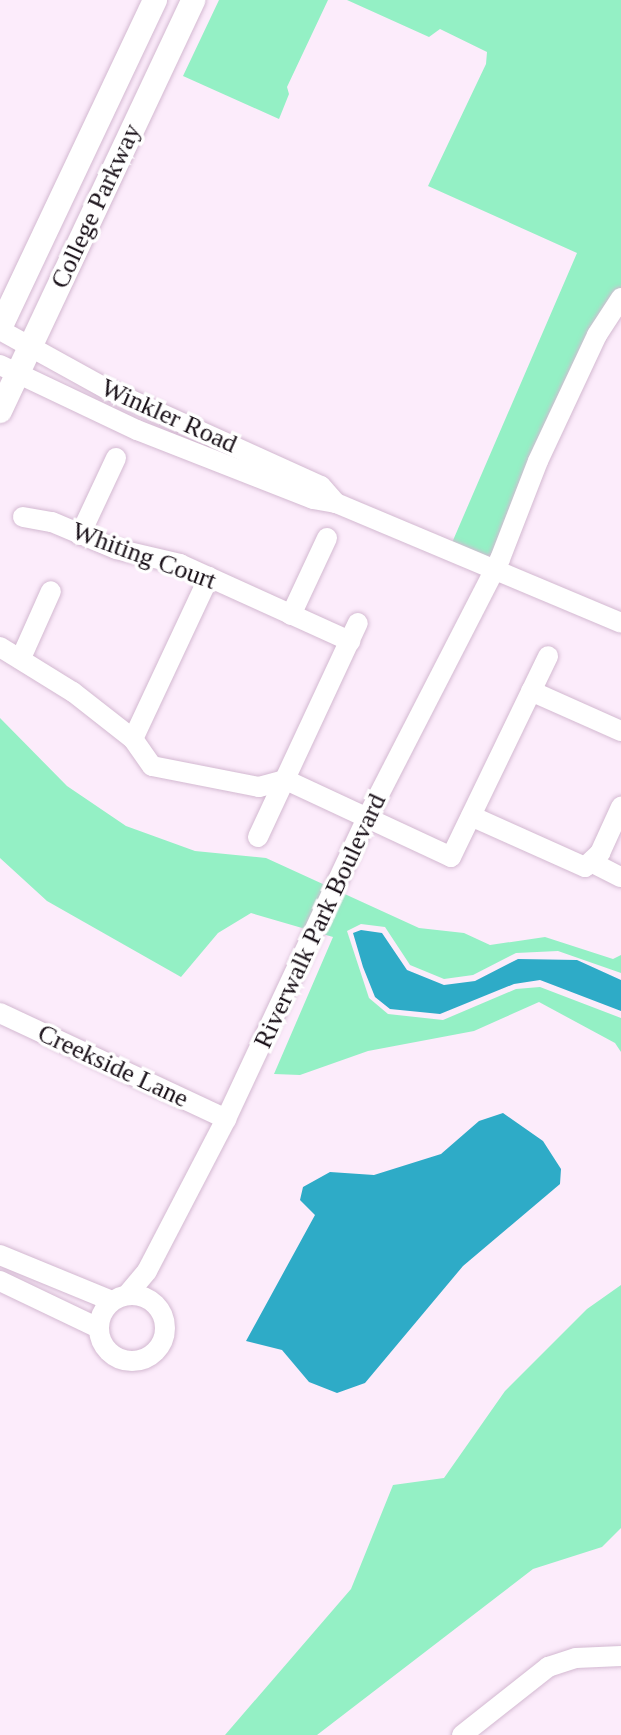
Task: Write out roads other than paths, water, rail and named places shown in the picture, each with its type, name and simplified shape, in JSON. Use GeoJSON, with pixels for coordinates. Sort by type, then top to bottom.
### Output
{"type":"FeatureCollection","features":[{"type":"Feature","properties":{"kind":"main road","name":"College Parkway"},"geometry":{"type":"LineString","coordinates":[[0,329],[155,0]]}},
{"type":"Feature","properties":{"kind":"main road","name":"College Parkway"},"geometry":{"type":"LineString","coordinates":[[0,411],[8,371],[29,349],[193,0]]}},
{"type":"Feature","properties":{"kind":"main road"},"geometry":{"type":"LineString","coordinates":[[114,87],[145,101]]}},
{"type":"Feature","properties":{"kind":"street","name":"Riverwalk Park Boulevard"},"geometry":{"type":"LineString","coordinates":[[120,1298],[147,1271],[226,1119],[367,818],[491,569],[500,559],[538,461],[590,349],[620,302]]}},
{"type":"Feature","properties":{"kind":"street","name":"Winkler Road"},"geometry":{"type":"LineString","coordinates":[[0,329],[29,349],[321,486],[336,503]]}},
{"type":"Feature","properties":{"kind":"street","name":"Winkler Road"},"geometry":{"type":"LineString","coordinates":[[8,371],[212,461],[336,503],[621,623]]}},
{"type":"Feature","properties":{"kind":"street"},"geometry":{"type":"LineString","coordinates":[[80,535],[116,458]]}},
{"type":"Feature","properties":{"kind":"street","name":"Whiting Court"},"geometry":{"type":"LineString","coordinates":[[23,517],[38,517],[116,549],[165,559],[291,615],[354,632],[286,780]]}},
{"type":"Feature","properties":{"kind":"street"},"geometry":{"type":"LineString","coordinates":[[291,615],[327,538]]}},
{"type":"Feature","properties":{"kind":"street"},"geometry":{"type":"LineString","coordinates":[[133,739],[209,577]]}},
{"type":"Feature","properties":{"kind":"street"},"geometry":{"type":"LineString","coordinates":[[21,658],[51,591]]}},
{"type":"Feature","properties":{"kind":"street"},"geometry":{"type":"LineString","coordinates":[[0,647],[21,658],[133,739],[141,757],[167,772],[259,787],[286,780],[451,857],[548,656]]}},
{"type":"Feature","properties":{"kind":"street"},"geometry":{"type":"LineString","coordinates":[[531,691],[621,731]]}},
{"type":"Feature","properties":{"kind":"street"},"geometry":{"type":"LineString","coordinates":[[258,837],[286,780]]}},
{"type":"Feature","properties":{"kind":"street"},"geometry":{"type":"LineString","coordinates":[[471,816],[585,867],[593,863],[621,807]]}},
{"type":"Feature","properties":{"kind":"street"},"geometry":{"type":"LineString","coordinates":[[593,863],[621,877]]}},
{"type":"Feature","properties":{"kind":"street","name":"Creekside Lane"},"geometry":{"type":"LineString","coordinates":[[0,1013],[226,1119]]}},
{"type":"Feature","properties":{"kind":"street"},"geometry":{"type":"LineString","coordinates":[[0,1255],[120,1298],[149,1299]]}},
{"type":"Feature","properties":{"kind":"street"},"geometry":{"type":"LineString","coordinates":[[0,1281],[98,1328],[112,1355],[126,1361],[147,1358],[162,1344],[166,1329],[163,1315],[149,1299],[147,1271]]}},
{"type":"Feature","properties":{"kind":"street"},"geometry":{"type":"LineString","coordinates":[[98,1328],[120,1298]]}},
{"type":"Feature","properties":{"kind":"street"},"geometry":{"type":"LineString","coordinates":[[462,1735],[548,1667],[576,1658],[621,1656]]}},
{"type":"Feature","properties":{"kind":"water"},"geometry":{"type":"Polygon","coordinates":[[[361,930],[382,933],[407,970],[444,985],[475,981],[518,959],[577,960],[621,980],[621,1011],[540,980],[514,984],[440,1014],[390,1009],[375,997],[363,967],[353,933],[361,930]]]}},
{"type":"Feature","properties":{"kind":"water"},"geometry":{"type":"Polygon","coordinates":[[[503,1113],[543,1141],[561,1169],[560,1184],[463,1266],[365,1383],[337,1393],[309,1382],[282,1350],[246,1341],[315,1215],[300,1200],[303,1187],[330,1172],[374,1175],[441,1154],[479,1121],[503,1113]]]}}]}
